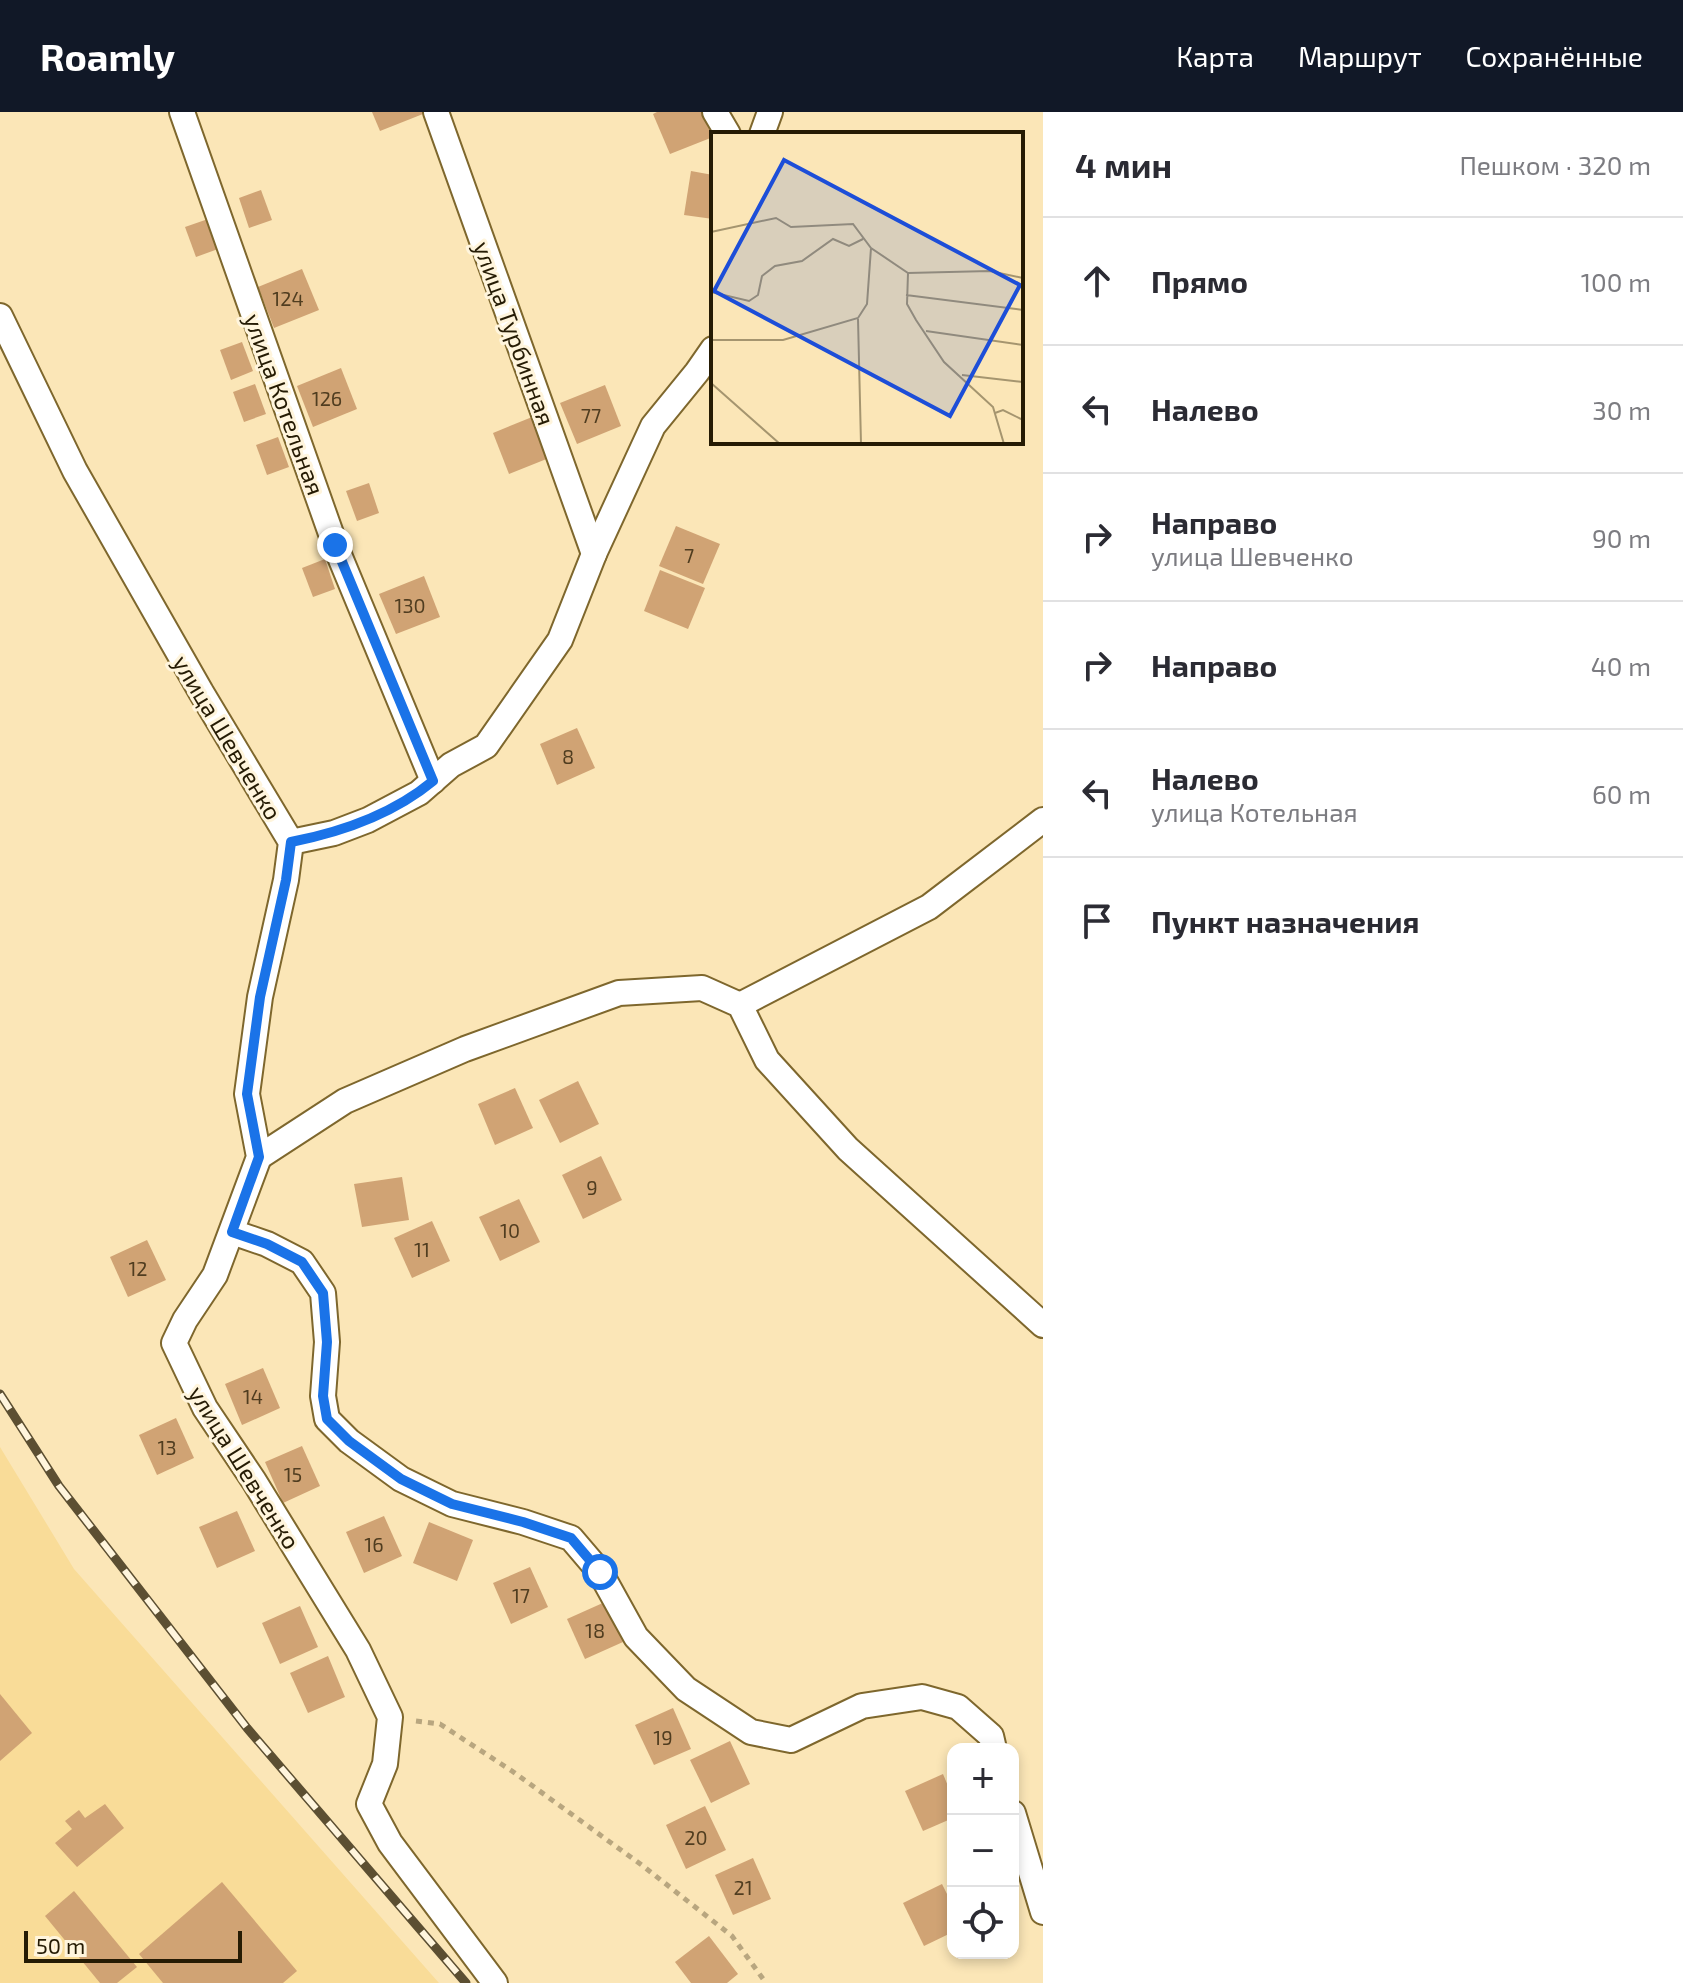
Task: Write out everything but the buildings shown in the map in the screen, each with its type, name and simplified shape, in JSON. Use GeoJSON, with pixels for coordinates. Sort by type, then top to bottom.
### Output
{"type":"FeatureCollection","features":[{"type":"Feature","properties":{"kind":"street","name":"улица Котельная"},"geometry":{"type":"LineString","coordinates":[[182,112],[335,545],[433,781]]}},
{"type":"Feature","properties":{"kind":"street","name":"улица Турбинная"},"geometry":{"type":"LineString","coordinates":[[436,112],[594,554]]}},
{"type":"Feature","properties":{"kind":"street"},"geometry":{"type":"LineString","coordinates":[[715,112],[727,132]]}},
{"type":"Feature","properties":{"kind":"street"},"geometry":{"type":"LineString","coordinates":[[763,132],[770,112]]}},
{"type":"Feature","properties":{"kind":"street","name":"улица Шевченко"},"geometry":{"type":"LineString","coordinates":[[0,316],[75,471],[291,842],[286,880],[260,997],[247,1094],[259,1157],[215,1275],[185,1320],[174,1343],[205,1408],[254,1481],[358,1650],[390,1717]]}},
{"type":"Feature","properties":{"kind":"street"},"geometry":{"type":"LineString","coordinates":[[291,842],[334,833],[368,820],[419,793],[451,765],[486,746],[560,640],[594,554],[653,426],[711,352]]}},
{"type":"Feature","properties":{"kind":"street"},"geometry":{"type":"LineString","coordinates":[[740,1005],[929,907],[1043,820]]}},
{"type":"Feature","properties":{"kind":"street"},"geometry":{"type":"LineString","coordinates":[[259,1157],[345,1101],[465,1049],[619,993],[702,988],[740,1005],[767,1060],[848,1149],[1043,1325]]}},
{"type":"Feature","properties":{"kind":"street"},"geometry":{"type":"LineString","coordinates":[[232,1232],[267,1244],[302,1262],[323,1293],[327,1342],[323,1396],[327,1419],[349,1441],[401,1479],[452,1504],[571,1538],[600,1572],[636,1637],[686,1689],[751,1732],[791,1740],[862,1706],[922,1697],[958,1707],[991,1736],[993,1743]]}},
{"type":"Feature","properties":{"kind":"street"},"geometry":{"type":"LineString","coordinates":[[390,1717],[385,1764],[369,1804],[390,1843],[495,1983]]}},
{"type":"Feature","properties":{"kind":"street"},"geometry":{"type":"LineString","coordinates":[[1014,1815],[1043,1912]]}},
{"type":"Feature","properties":{"kind":"path"},"geometry":{"type":"LineString","coordinates":[[390,1717],[440,1724],[512,1771],[643,1866],[732,1936],[766,1983]]}},
{"type":"Feature","properties":{"kind":"shaded area"},"geometry":{"type":"Polygon","coordinates":[[[0,1447],[74,1569],[439,1983],[0,1983],[0,1447]]]}},
{"type":"Feature","properties":{"kind":"railway"},"geometry":{"type":"LineString","coordinates":[[0,1394],[59,1486],[247,1728],[466,1983]]}},
{"type":"Feature","properties":{"kind":"route"},"geometry":{"type":"LineString","coordinates":[[335,545],[433,781],[419,793],[368,820],[334,833],[291,842],[286,880],[260,997],[247,1094],[259,1157],[232,1232],[267,1244],[302,1262],[323,1293],[327,1342],[323,1396],[327,1419],[349,1441],[401,1479],[452,1504],[571,1538],[600,1572]]}}]}
